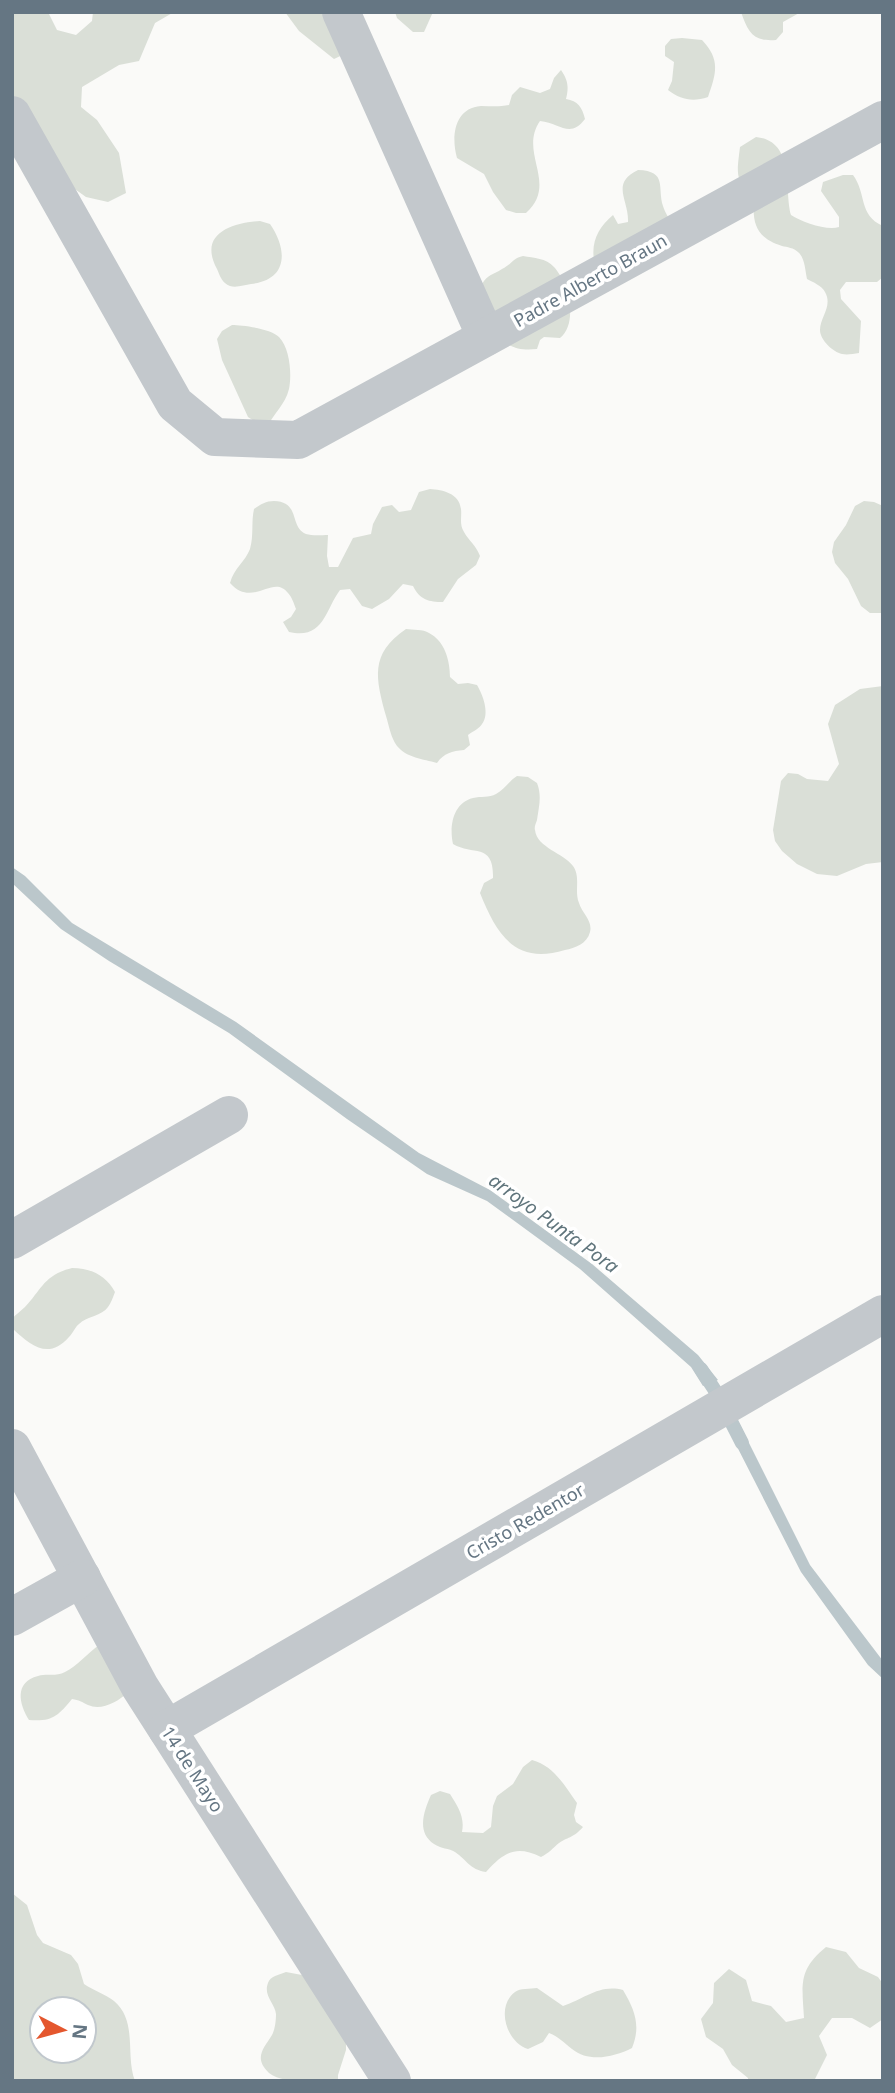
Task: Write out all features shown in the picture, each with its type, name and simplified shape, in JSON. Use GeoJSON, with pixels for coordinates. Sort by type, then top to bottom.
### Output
{"type":"FeatureCollection","features":[{"type":"Feature","properties":{"kind":"street"},"geometry":{"type":"LineString","coordinates":[[341,12],[486,337]]}},
{"type":"Feature","properties":{"kind":"street","name":"Padre Alberto Braun"},"geometry":{"type":"LineString","coordinates":[[12,115],[175,404],[215,437],[298,440],[883,120]]}},
{"type":"Feature","properties":{"kind":"street"},"geometry":{"type":"LineString","coordinates":[[12,1240],[229,1115]]}},
{"type":"Feature","properties":{"kind":"street","name":"Cristo Redentor"},"geometry":{"type":"LineString","coordinates":[[167,1729],[883,1314]]}},
{"type":"Feature","properties":{"kind":"street","name":"14 de Mayo"},"geometry":{"type":"LineString","coordinates":[[12,1448],[141,1687],[392,2081]]}},
{"type":"Feature","properties":{"kind":"street"},"geometry":{"type":"LineString","coordinates":[[12,1617],[82,1578]]}},
{"type":"Feature","properties":{"kind":"shaded area"},"geometry":{"type":"Polygon","coordinates":[[[12,12],[48,12],[57,30],[76,35],[92,21],[93,12],[174,12],[155,23],[139,61],[119,65],[82,87],[81,107],[97,120],[119,153],[126,193],[108,202],[86,197],[51,172],[12,98],[12,12]]]}},
{"type":"Feature","properties":{"kind":"shaded area"},"geometry":{"type":"Polygon","coordinates":[[[285,12],[348,12],[351,51],[334,59],[299,31],[285,12]]]}},
{"type":"Feature","properties":{"kind":"shaded area"},"geometry":{"type":"Polygon","coordinates":[[[395,12],[433,12],[424,32],[413,32],[397,18],[395,12]]]}},
{"type":"Feature","properties":{"kind":"shaded area"},"geometry":{"type":"Polygon","coordinates":[[[741,12],[801,12],[783,22],[783,32],[776,40],[768,40],[752,34],[741,12]]]}},
{"type":"Feature","properties":{"kind":"shaded area"},"geometry":{"type":"Polygon","coordinates":[[[671,39],[702,40],[712,54],[715,74],[708,97],[687,99],[668,90],[674,62],[665,56],[665,46],[671,39]]]}},
{"type":"Feature","properties":{"kind":"shaded area"},"geometry":{"type":"Polygon","coordinates":[[[561,70],[567,84],[566,99],[579,105],[585,119],[580,125],[569,129],[540,121],[534,133],[533,145],[539,179],[535,202],[526,213],[506,210],[484,174],[457,158],[454,141],[457,125],[465,112],[472,108],[509,105],[512,95],[520,87],[540,93],[550,89],[561,70]]]}},
{"type":"Feature","properties":{"kind":"shaded area"},"geometry":{"type":"Polygon","coordinates":[[[756,137],[768,140],[777,147],[782,156],[786,167],[791,215],[815,225],[839,227],[839,217],[821,191],[823,182],[843,175],[853,175],[866,210],[883,226],[883,277],[877,282],[846,282],[840,290],[841,299],[861,321],[859,353],[838,353],[825,341],[820,330],[828,302],[825,292],[807,279],[798,252],[768,240],[756,225],[754,203],[738,172],[740,147],[756,137]]]}},
{"type":"Feature","properties":{"kind":"shaded area"},"geometry":{"type":"Polygon","coordinates":[[[638,170],[658,177],[664,209],[674,226],[594,260],[595,241],[604,224],[613,215],[618,224],[628,222],[623,187],[630,175],[638,170]]]}},
{"type":"Feature","properties":{"kind":"shaded area"},"geometry":{"type":"Polygon","coordinates":[[[260,221],[270,224],[280,244],[282,253],[278,270],[263,281],[238,287],[227,285],[220,277],[212,257],[215,239],[220,233],[238,224],[260,221]]]}},
{"type":"Feature","properties":{"kind":"shaded area"},"geometry":{"type":"Polygon","coordinates":[[[523,256],[544,260],[554,267],[564,282],[569,302],[569,323],[566,331],[560,338],[544,337],[537,349],[521,349],[505,342],[482,284],[489,276],[523,256]]]}},
{"type":"Feature","properties":{"kind":"shaded area"},"geometry":{"type":"Polygon","coordinates":[[[232,325],[270,332],[279,337],[286,348],[290,369],[289,389],[267,427],[248,417],[222,360],[217,339],[222,331],[232,325]]]}},
{"type":"Feature","properties":{"kind":"shaded area"},"geometry":{"type":"Polygon","coordinates":[[[430,489],[445,492],[457,499],[461,509],[462,529],[480,556],[476,565],[458,579],[443,602],[425,599],[413,586],[403,584],[389,599],[372,609],[362,606],[350,589],[340,590],[317,628],[310,632],[289,632],[283,622],[291,617],[296,609],[291,596],[282,588],[247,593],[230,583],[250,549],[254,509],[264,503],[282,502],[288,506],[301,531],[308,535],[328,535],[329,567],[338,567],[353,538],[371,534],[382,507],[392,505],[399,512],[411,510],[419,492],[430,489]]]}},
{"type":"Feature","properties":{"kind":"shaded area"},"geometry":{"type":"Polygon","coordinates":[[[864,501],[883,506],[883,613],[870,613],[861,606],[848,579],[835,563],[832,552],[834,542],[855,506],[864,501]]]}},
{"type":"Feature","properties":{"kind":"shaded area"},"geometry":{"type":"Polygon","coordinates":[[[406,629],[424,631],[439,641],[446,652],[450,677],[458,684],[477,685],[485,705],[484,720],[480,727],[468,735],[470,745],[464,750],[445,755],[437,763],[410,756],[397,746],[382,703],[378,679],[381,658],[394,638],[406,629]]]}},
{"type":"Feature","properties":{"kind":"shaded area"},"geometry":{"type":"Polygon","coordinates":[[[883,686],[883,862],[866,864],[837,876],[817,874],[797,864],[775,841],[773,830],[781,781],[788,773],[807,779],[828,781],[839,764],[828,724],[835,705],[860,689],[883,686]]]}},
{"type":"Feature","properties":{"kind":"shaded area"},"geometry":{"type":"Polygon","coordinates":[[[517,776],[528,777],[537,783],[539,788],[535,828],[537,836],[546,846],[569,861],[575,870],[580,907],[591,928],[586,940],[573,948],[548,954],[533,953],[510,943],[493,922],[480,893],[484,883],[493,878],[490,859],[481,852],[453,844],[452,823],[461,805],[473,798],[496,794],[517,776]]]}},
{"type":"Feature","properties":{"kind":"shaded area"},"geometry":{"type":"Polygon","coordinates":[[[12,867],[25,876],[72,923],[236,1022],[419,1153],[490,1190],[592,1264],[698,1355],[718,1380],[703,1386],[691,1367],[580,1269],[487,1201],[427,1174],[229,1033],[61,929],[12,883],[12,867]]]}},
{"type":"Feature","properties":{"kind":"shaded area"},"geometry":{"type":"Polygon","coordinates":[[[72,1268],[91,1271],[107,1281],[115,1292],[110,1304],[102,1312],[79,1324],[62,1344],[47,1349],[33,1345],[13,1329],[12,1319],[44,1283],[72,1268]]]}},
{"type":"Feature","properties":{"kind":"shaded area"},"geometry":{"type":"Polygon","coordinates":[[[740,1425],[810,1565],[883,1661],[883,1679],[868,1665],[801,1572],[729,1431],[740,1425]]]}},
{"type":"Feature","properties":{"kind":"shaded area"},"geometry":{"type":"Polygon","coordinates":[[[99,1645],[127,1693],[119,1700],[98,1707],[72,1699],[54,1717],[29,1720],[21,1701],[25,1683],[38,1676],[65,1672],[99,1645]]]}},
{"type":"Feature","properties":{"kind":"shaded area"},"geometry":{"type":"Polygon","coordinates":[[[532,1760],[552,1771],[577,1803],[574,1815],[576,1822],[583,1827],[577,1833],[541,1857],[524,1851],[505,1855],[486,1872],[476,1869],[455,1852],[437,1846],[428,1839],[423,1821],[431,1795],[440,1791],[450,1794],[462,1817],[462,1832],[483,1833],[491,1827],[497,1796],[513,1784],[523,1767],[532,1760]]]}},
{"type":"Feature","properties":{"kind":"shaded area"},"geometry":{"type":"Polygon","coordinates":[[[12,1893],[27,1905],[37,1935],[43,1943],[71,1955],[78,1964],[84,1984],[114,2001],[121,2009],[129,2028],[135,2081],[12,2081],[12,1893]]]}},
{"type":"Feature","properties":{"kind":"shaded area"},"geometry":{"type":"Polygon","coordinates":[[[826,1947],[846,1952],[859,1968],[878,1977],[883,1984],[883,2019],[870,2028],[852,2018],[832,2018],[819,2036],[827,2055],[814,2081],[748,2081],[748,2078],[732,2065],[723,2049],[706,2037],[701,2019],[713,2003],[714,1983],[729,1969],[746,1980],[752,2001],[771,2006],[786,2022],[804,2018],[803,1987],[806,1971],[826,1947]]]}},
{"type":"Feature","properties":{"kind":"shaded area"},"geometry":{"type":"Polygon","coordinates":[[[286,1972],[302,1975],[346,2033],[346,2050],[338,2080],[292,2081],[275,2077],[264,2068],[262,2053],[273,2033],[276,2019],[267,1992],[268,1983],[273,1977],[286,1972]]]}},
{"type":"Feature","properties":{"kind":"shaded area"},"geometry":{"type":"Polygon","coordinates":[[[537,1988],[563,2006],[599,1991],[623,1990],[635,2018],[636,2032],[632,2048],[610,2056],[586,2056],[549,2033],[543,2042],[528,2049],[521,2045],[509,2032],[506,2006],[517,1991],[537,1988]]]}},
{"type":"Feature","properties":{"kind":"waterway","name":"arroyo Punta Pora"},"geometry":{"type":"LineString","coordinates":[[701,1369],[742,1443]]}}]}
